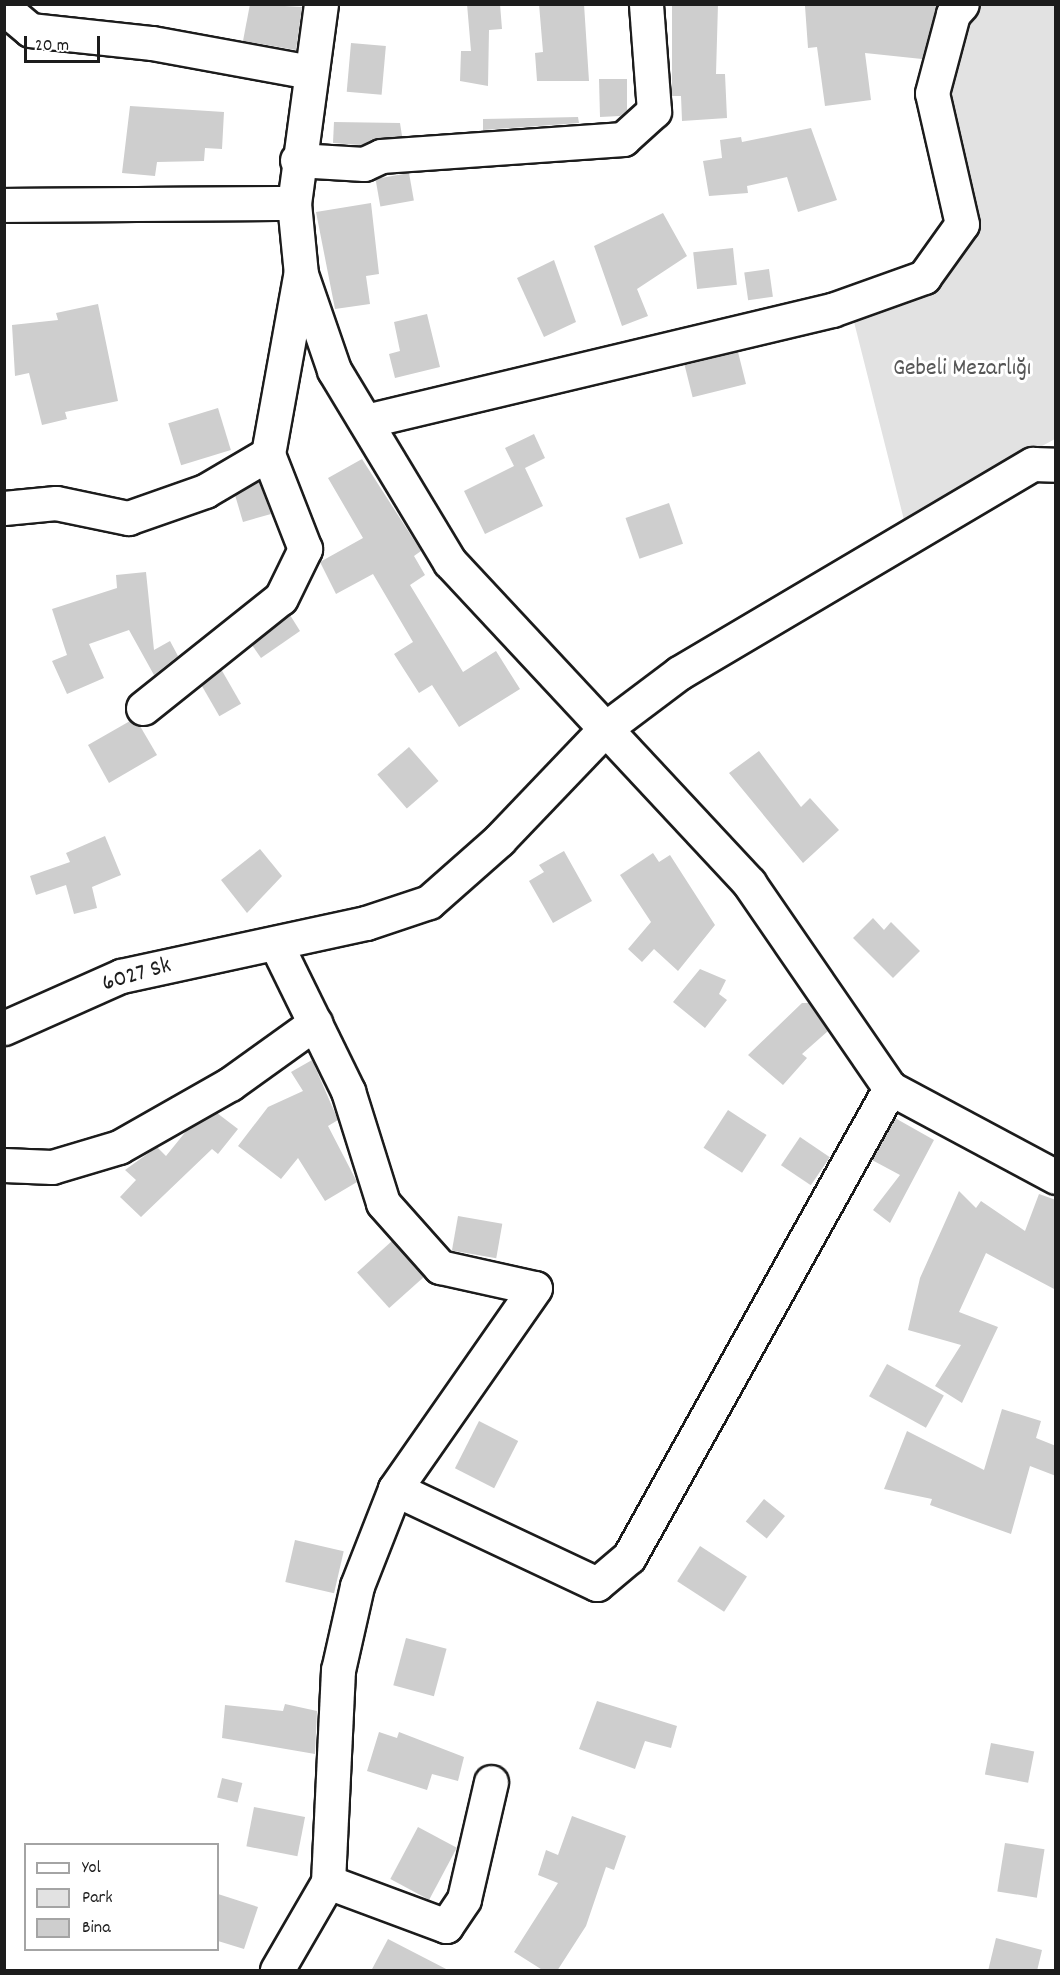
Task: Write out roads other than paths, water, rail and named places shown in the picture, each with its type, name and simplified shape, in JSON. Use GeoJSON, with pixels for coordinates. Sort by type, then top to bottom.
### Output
{"type":"FeatureCollection","features":[{"type":"Feature","properties":{"kind":"street"},"geometry":{"type":"LineString","coordinates":[[321,4],[297,160],[294,203],[301,274],[334,370],[450,562],[540,664],[606,728],[749,883],[890,1088],[1056,1177]]}},
{"type":"Feature","properties":{"kind":"street"},"geometry":{"type":"LineString","coordinates":[[297,160],[364,164],[381,156],[623,139],[654,111],[646,4]]}},
{"type":"Feature","properties":{"kind":"street"},"geometry":{"type":"LineString","coordinates":[[366,421],[832,310],[924,277],[962,224],[932,93],[953,14],[962,4]]}},
{"type":"Feature","properties":{"kind":"street"},"geometry":{"type":"LineString","coordinates":[[4,8],[30,30],[152,43],[310,72]]}},
{"type":"Feature","properties":{"kind":"street"},"geometry":{"type":"LineString","coordinates":[[4,205],[294,203]]}},
{"type":"Feature","properties":{"kind":"street"},"geometry":{"type":"LineString","coordinates":[[143,708],[281,598],[305,549],[268,454],[301,274]]}},
{"type":"Feature","properties":{"kind":"street"},"geometry":{"type":"LineString","coordinates":[[4,508],[56,503],[128,518],[205,491],[268,454]]}},
{"type":"Feature","properties":{"kind":"street","name":"6027 Sk"},"geometry":{"type":"LineString","coordinates":[[4,1028],[121,975],[276,944],[429,902],[499,840],[606,728],[679,673],[1033,464],[1056,465]]}},
{"type":"Feature","properties":{"kind":"street"},"geometry":{"type":"LineString","coordinates":[[276,944],[348,1091],[382,1203],[440,1267],[535,1288],[395,1488],[357,1586],[338,1670],[328,1882],[277,1971]]}},
{"type":"Feature","properties":{"kind":"street"},"geometry":{"type":"LineString","coordinates":[[4,1166],[52,1167],[119,1147],[230,1084],[315,1023]]}},
{"type":"Feature","properties":{"kind":"street"},"geometry":{"type":"LineString","coordinates":[[395,1488],[597,1584],[630,1557],[890,1088]]}},
{"type":"Feature","properties":{"kind":"street"},"geometry":{"type":"LineString","coordinates":[[328,1882],[446,1926],[464,1899],[491,1782]]}},
{"type":"Feature","properties":{"kind":"park label","name":"Gebeli Mezarlığı"},"geometry":{"type":"Point","coordinates":[962,370]}}]}
